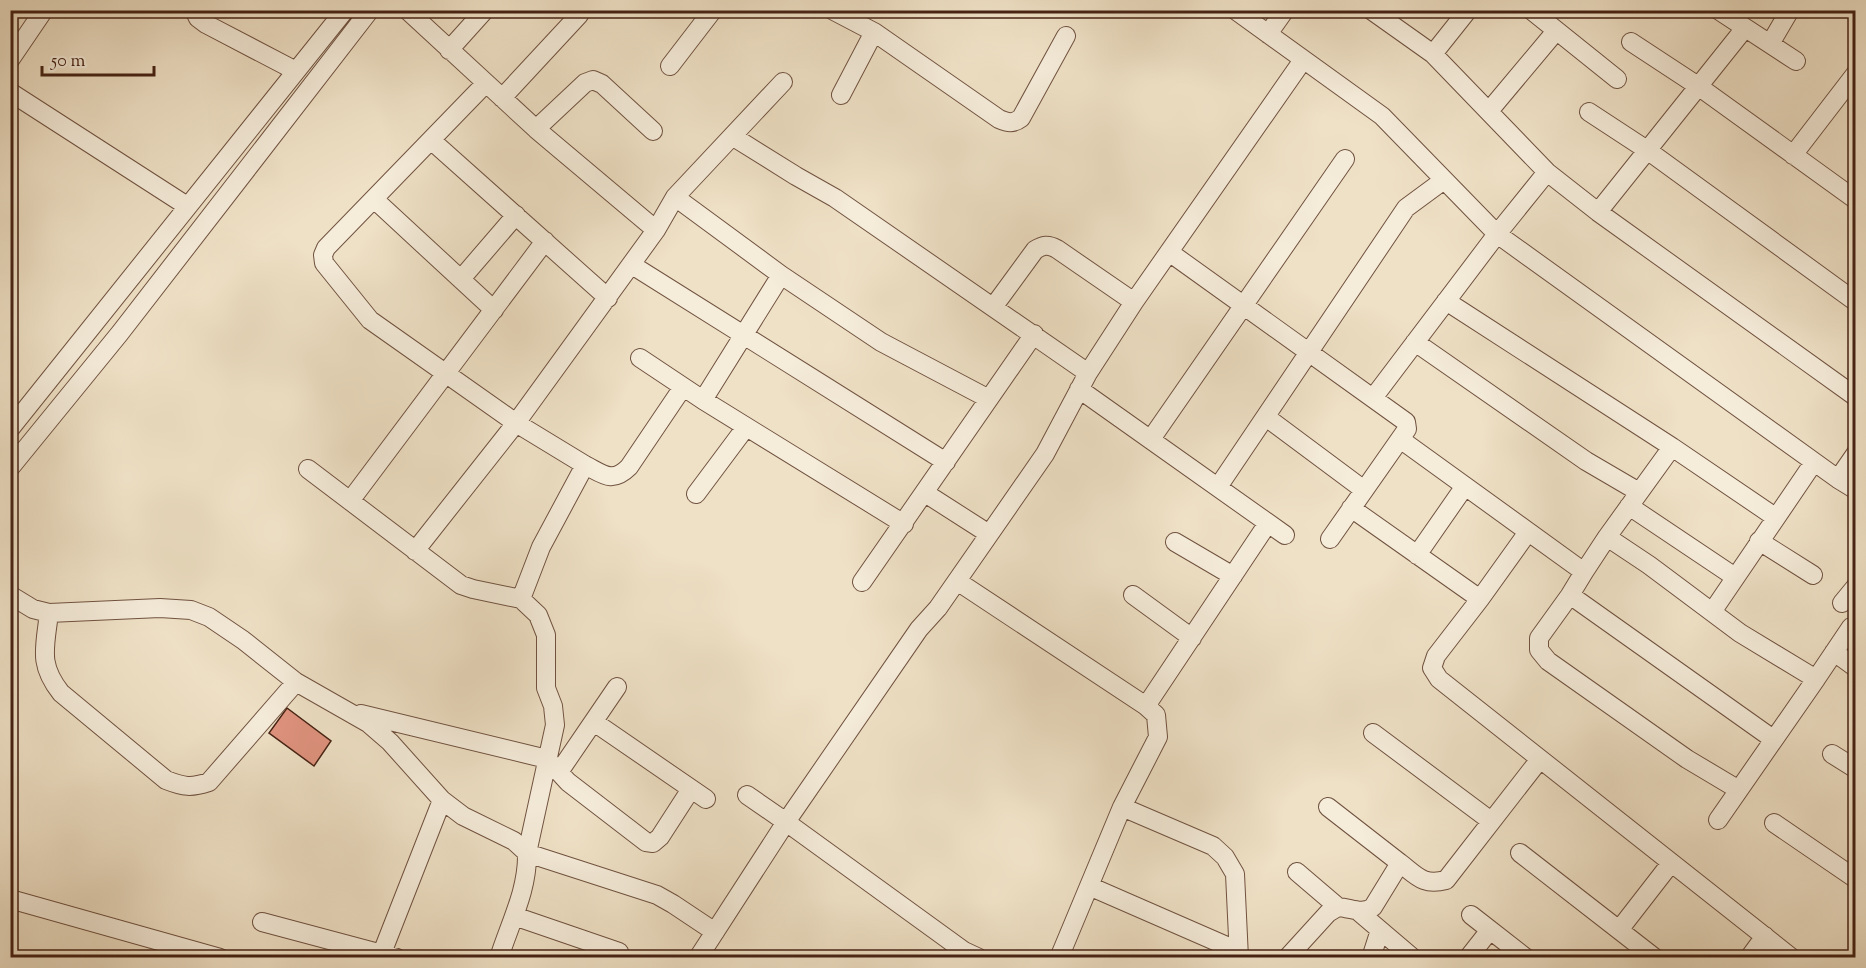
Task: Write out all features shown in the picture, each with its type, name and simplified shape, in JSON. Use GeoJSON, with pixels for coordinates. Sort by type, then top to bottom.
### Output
{"type":"FeatureCollection","features":[{"type":"Feature","properties":{"kind":"street"},"geometry":{"type":"LineString","coordinates":[[10,60],[44,10]]}},
{"type":"Feature","properties":{"kind":"street"},"geometry":{"type":"LineString","coordinates":[[194,10],[198,18],[206,24],[296,71]]}},
{"type":"Feature","properties":{"kind":"street"},"geometry":{"type":"LineString","coordinates":[[10,429],[345,10]]}},
{"type":"Feature","properties":{"kind":"street"},"geometry":{"type":"LineString","coordinates":[[10,468],[120,333],[370,10]]}},
{"type":"Feature","properties":{"kind":"street"},"geometry":{"type":"LineString","coordinates":[[407,10],[536,129],[656,230]]}},
{"type":"Feature","properties":{"kind":"street"},"geometry":{"type":"LineString","coordinates":[[450,50],[485,10]]}},
{"type":"Feature","properties":{"kind":"street"},"geometry":{"type":"LineString","coordinates":[[670,66],[713,10]]}},
{"type":"Feature","properties":{"kind":"street"},"geometry":{"type":"LineString","coordinates":[[832,10],[874,32],[1008,123],[1021,118],[1066,36]]}},
{"type":"Feature","properties":{"kind":"street"},"geometry":{"type":"LineString","coordinates":[[1235,10],[1382,116],[1497,234],[1856,490]]}},
{"type":"Feature","properties":{"kind":"street"},"geometry":{"type":"LineString","coordinates":[[1268,34],[1285,10]]}},
{"type":"Feature","properties":{"kind":"street"},"geometry":{"type":"LineString","coordinates":[[1371,10],[1433,54],[1547,172],[1598,212],[1856,397]]}},
{"type":"Feature","properties":{"kind":"street"},"geometry":{"type":"LineString","coordinates":[[1433,54],[1468,10]]}},
{"type":"Feature","properties":{"kind":"street"},"geometry":{"type":"LineString","coordinates":[[1531,10],[1617,79]]}},
{"type":"Feature","properties":{"kind":"street"},"geometry":{"type":"LineString","coordinates":[[1718,10],[1797,61]]}},
{"type":"Feature","properties":{"kind":"street"},"geometry":{"type":"LineString","coordinates":[[1770,44],[1790,10]]}},
{"type":"Feature","properties":{"kind":"street"},"geometry":{"type":"LineString","coordinates":[[502,98],[579,15]]}},
{"type":"Feature","properties":{"kind":"street"},"geometry":{"type":"LineString","coordinates":[[1598,212],[1745,28]]}},
{"type":"Feature","properties":{"kind":"street"},"geometry":{"type":"LineString","coordinates":[[1489,111],[1556,31]]}},
{"type":"Feature","properties":{"kind":"street"},"geometry":{"type":"LineString","coordinates":[[841,95],[874,32]]}},
{"type":"Feature","properties":{"kind":"street"},"geometry":{"type":"LineString","coordinates":[[1631,42],[1698,86],[1856,200]]}},
{"type":"Feature","properties":{"kind":"street"},"geometry":{"type":"LineString","coordinates":[[698,957],[786,822],[919,629],[938,608],[1045,454],[1088,373],[1303,60]]}},
{"type":"Feature","properties":{"kind":"street"},"geometry":{"type":"LineString","coordinates":[[1793,155],[1856,73]]}},
{"type":"Feature","properties":{"kind":"street"},"geometry":{"type":"LineString","coordinates":[[536,129],[585,83],[593,80],[602,84],[653,131]]}},
{"type":"Feature","properties":{"kind":"street"},"geometry":{"type":"LineString","coordinates":[[415,551],[516,423],[608,298],[656,230],[675,197],[783,82]]}},
{"type":"Feature","properties":{"kind":"street"},"geometry":{"type":"LineString","coordinates":[[486,83],[326,248],[323,255],[324,263],[370,320],[516,423],[609,477],[620,476],[629,467],[683,387]]}},
{"type":"Feature","properties":{"kind":"street"},"geometry":{"type":"LineString","coordinates":[[10,93],[187,206]]}},
{"type":"Feature","properties":{"kind":"street"},"geometry":{"type":"LineString","coordinates":[[1589,112],[1647,150],[1856,302]]}},
{"type":"Feature","properties":{"kind":"street"},"geometry":{"type":"LineString","coordinates":[[732,136],[835,198],[1035,334],[1088,373]]}},
{"type":"Feature","properties":{"kind":"street"},"geometry":{"type":"LineString","coordinates":[[431,140],[608,298]]}},
{"type":"Feature","properties":{"kind":"street"},"geometry":{"type":"LineString","coordinates":[[1151,439],[1345,159]]}},
{"type":"Feature","properties":{"kind":"street"},"geometry":{"type":"LineString","coordinates":[[1373,398],[1547,172]]}},
{"type":"Feature","properties":{"kind":"street"},"geometry":{"type":"LineString","coordinates":[[1218,487],[1406,208],[1444,180]]}},
{"type":"Feature","properties":{"kind":"street"},"geometry":{"type":"LineString","coordinates":[[675,197],[781,274],[881,342],[989,399]]}},
{"type":"Feature","properties":{"kind":"street"},"geometry":{"type":"LineString","coordinates":[[374,199],[494,309]]}},
{"type":"Feature","properties":{"kind":"street"},"geometry":{"type":"LineString","coordinates":[[461,279],[516,216]]}},
{"type":"Feature","properties":{"kind":"street"},"geometry":{"type":"LineString","coordinates":[[350,501],[444,372],[545,241]]}},
{"type":"Feature","properties":{"kind":"street"},"geometry":{"type":"LineString","coordinates":[[994,306],[1035,250],[1043,245],[1050,245],[1058,249],[1134,303]]}},
{"type":"Feature","properties":{"kind":"street"},"geometry":{"type":"LineString","coordinates":[[1169,252],[1406,422],[1407,429],[1330,539]]}},
{"type":"Feature","properties":{"kind":"street"},"geometry":{"type":"LineString","coordinates":[[632,265],[946,462]]}},
{"type":"Feature","properties":{"kind":"street"},"geometry":{"type":"LineString","coordinates":[[703,400],[781,274]]}},
{"type":"Feature","properties":{"kind":"street"},"geometry":{"type":"LineString","coordinates":[[1446,301],[1672,447],[1775,517]]}},
{"type":"Feature","properties":{"kind":"street"},"geometry":{"type":"LineString","coordinates":[[862,582],[1035,334]]}},
{"type":"Feature","properties":{"kind":"street"},"geometry":{"type":"LineString","coordinates":[[1415,342],[1586,461],[1735,577]]}},
{"type":"Feature","properties":{"kind":"street"},"geometry":{"type":"LineString","coordinates":[[640,358],[703,400],[904,524]]}},
{"type":"Feature","properties":{"kind":"street"},"geometry":{"type":"LineString","coordinates":[[1079,390],[1286,535]]}},
{"type":"Feature","properties":{"kind":"street"},"geometry":{"type":"LineString","coordinates":[[1266,417],[1364,490]]}},
{"type":"Feature","properties":{"kind":"street"},"geometry":{"type":"LineString","coordinates":[[696,494],[746,427]]}},
{"type":"Feature","properties":{"kind":"street"},"geometry":{"type":"LineString","coordinates":[[1400,439],[1584,572]]}},
{"type":"Feature","properties":{"kind":"street"},"geometry":{"type":"LineString","coordinates":[[1672,447],[1607,537],[1539,638],[1539,650],[1548,661],[1687,759],[1738,790]]}},
{"type":"Feature","properties":{"kind":"street"},"geometry":{"type":"LineString","coordinates":[[1838,479],[1856,453]]}},
{"type":"Feature","properties":{"kind":"street"},"geometry":{"type":"LineString","coordinates":[[1712,612],[1814,462]]}},
{"type":"Feature","properties":{"kind":"street"},"geometry":{"type":"LineString","coordinates":[[520,599],[541,548],[585,465]]}},
{"type":"Feature","properties":{"kind":"street"},"geometry":{"type":"LineString","coordinates":[[308,469],[461,585],[520,599],[538,615],[546,635],[546,688],[553,706],[555,725],[527,853],[527,870],[499,957]]}},
{"type":"Feature","properties":{"kind":"street"},"geometry":{"type":"LineString","coordinates":[[1417,555],[1465,486]]}},
{"type":"Feature","properties":{"kind":"street"},"geometry":{"type":"LineString","coordinates":[[925,493],[989,534]]}},
{"type":"Feature","properties":{"kind":"street"},"geometry":{"type":"LineString","coordinates":[[1351,508],[1480,599]]}},
{"type":"Feature","properties":{"kind":"street"},"geometry":{"type":"LineString","coordinates":[[1146,706],[1268,523]]}},
{"type":"Feature","properties":{"kind":"street"},"geometry":{"type":"LineString","coordinates":[[1528,532],[1436,656],[1432,668],[1439,679],[1792,957]]}},
{"type":"Feature","properties":{"kind":"street"},"geometry":{"type":"LineString","coordinates":[[1607,537],[1649,565],[1740,633],[1816,679]]}},
{"type":"Feature","properties":{"kind":"street"},"geometry":{"type":"LineString","coordinates":[[1759,541],[1813,575]]}},
{"type":"Feature","properties":{"kind":"street"},"geometry":{"type":"LineString","coordinates":[[1175,542],[1233,576]]}},
{"type":"Feature","properties":{"kind":"street"},"geometry":{"type":"LineString","coordinates":[[957,581],[1146,706],[1156,715],[1158,737],[1122,807],[1059,957]]}},
{"type":"Feature","properties":{"kind":"street"},"geometry":{"type":"LineString","coordinates":[[1842,603],[1856,586]]}},
{"type":"Feature","properties":{"kind":"street"},"geometry":{"type":"LineString","coordinates":[[10,595],[33,609],[49,613],[160,608],[191,610],[222,625],[296,682],[353,712],[390,742],[442,800],[463,816],[514,842],[527,853],[657,895],[715,932]]}},
{"type":"Feature","properties":{"kind":"street"},"geometry":{"type":"LineString","coordinates":[[1570,595],[1773,739]]}},
{"type":"Feature","properties":{"kind":"street"},"geometry":{"type":"LineString","coordinates":[[1133,596],[1192,638]]}},
{"type":"Feature","properties":{"kind":"street"},"geometry":{"type":"LineString","coordinates":[[49,613],[44,662],[51,680],[61,693],[166,780],[181,786],[194,787],[209,782],[296,682]]}},
{"type":"Feature","properties":{"kind":"street"},"geometry":{"type":"LineString","coordinates":[[1718,820],[1851,627]]}},
{"type":"Feature","properties":{"kind":"street"},"geometry":{"type":"LineString","coordinates":[[1834,652],[1856,668]]}},
{"type":"Feature","properties":{"kind":"street"},"geometry":{"type":"LineString","coordinates":[[559,772],[616,687]]}},
{"type":"Feature","properties":{"kind":"street"},"geometry":{"type":"LineString","coordinates":[[353,712],[547,759],[568,782],[646,842],[653,843],[699,794],[594,722]]}},
{"type":"Feature","properties":{"kind":"street"},"geometry":{"type":"LineString","coordinates":[[1374,733],[1491,821]]}},
{"type":"Feature","properties":{"kind":"street"},"geometry":{"type":"LineString","coordinates":[[1832,754],[1856,769]]}},
{"type":"Feature","properties":{"kind":"street"},"geometry":{"type":"LineString","coordinates":[[1328,807],[1424,882],[1435,883],[1446,880],[1540,759]]}},
{"type":"Feature","properties":{"kind":"street"},"geometry":{"type":"LineString","coordinates":[[747,795],[967,955]]}},
{"type":"Feature","properties":{"kind":"street"},"geometry":{"type":"LineString","coordinates":[[262,922],[390,955],[442,800]]}},
{"type":"Feature","properties":{"kind":"street"},"geometry":{"type":"LineString","coordinates":[[1089,886],[1239,954],[1234,873],[1225,857],[1213,846],[1122,807]]}},
{"type":"Feature","properties":{"kind":"street"},"geometry":{"type":"LineString","coordinates":[[1774,824],[1856,879]]}},
{"type":"Feature","properties":{"kind":"street"},"geometry":{"type":"LineString","coordinates":[[1520,853],[1619,930],[1644,954]]}},
{"type":"Feature","properties":{"kind":"street"},"geometry":{"type":"LineString","coordinates":[[1297,872],[1338,907],[1366,912],[1373,907],[1400,863]]}},
{"type":"Feature","properties":{"kind":"street"},"geometry":{"type":"LineString","coordinates":[[1619,930],[1671,863]]}},
{"type":"Feature","properties":{"kind":"street"},"geometry":{"type":"LineString","coordinates":[[10,899],[220,957]]}},
{"type":"Feature","properties":{"kind":"street"},"geometry":{"type":"LineString","coordinates":[[1287,957],[1328,913],[1338,907]]}},
{"type":"Feature","properties":{"kind":"street"},"geometry":{"type":"LineString","coordinates":[[1359,912],[1413,957]]}},
{"type":"Feature","properties":{"kind":"street"},"geometry":{"type":"LineString","coordinates":[[1471,915],[1526,957]]}},
{"type":"Feature","properties":{"kind":"street"},"geometry":{"type":"LineString","coordinates":[[514,916],[619,952]]}},
{"type":"Feature","properties":{"kind":"street"},"geometry":{"type":"LineString","coordinates":[[1371,957],[1380,930]]}},
{"type":"Feature","properties":{"kind":"street"},"geometry":{"type":"LineString","coordinates":[[1468,957],[1490,930]]}},
{"type":"Feature","properties":{"kind":"street"},"geometry":{"type":"LineString","coordinates":[[1749,957],[1765,936]]}},
{"type":"Feature","properties":{"kind":"building"},"geometry":{"type":"Polygon","coordinates":[[[287,708],[331,741],[314,766],[269,733],[287,708]]]}}]}
